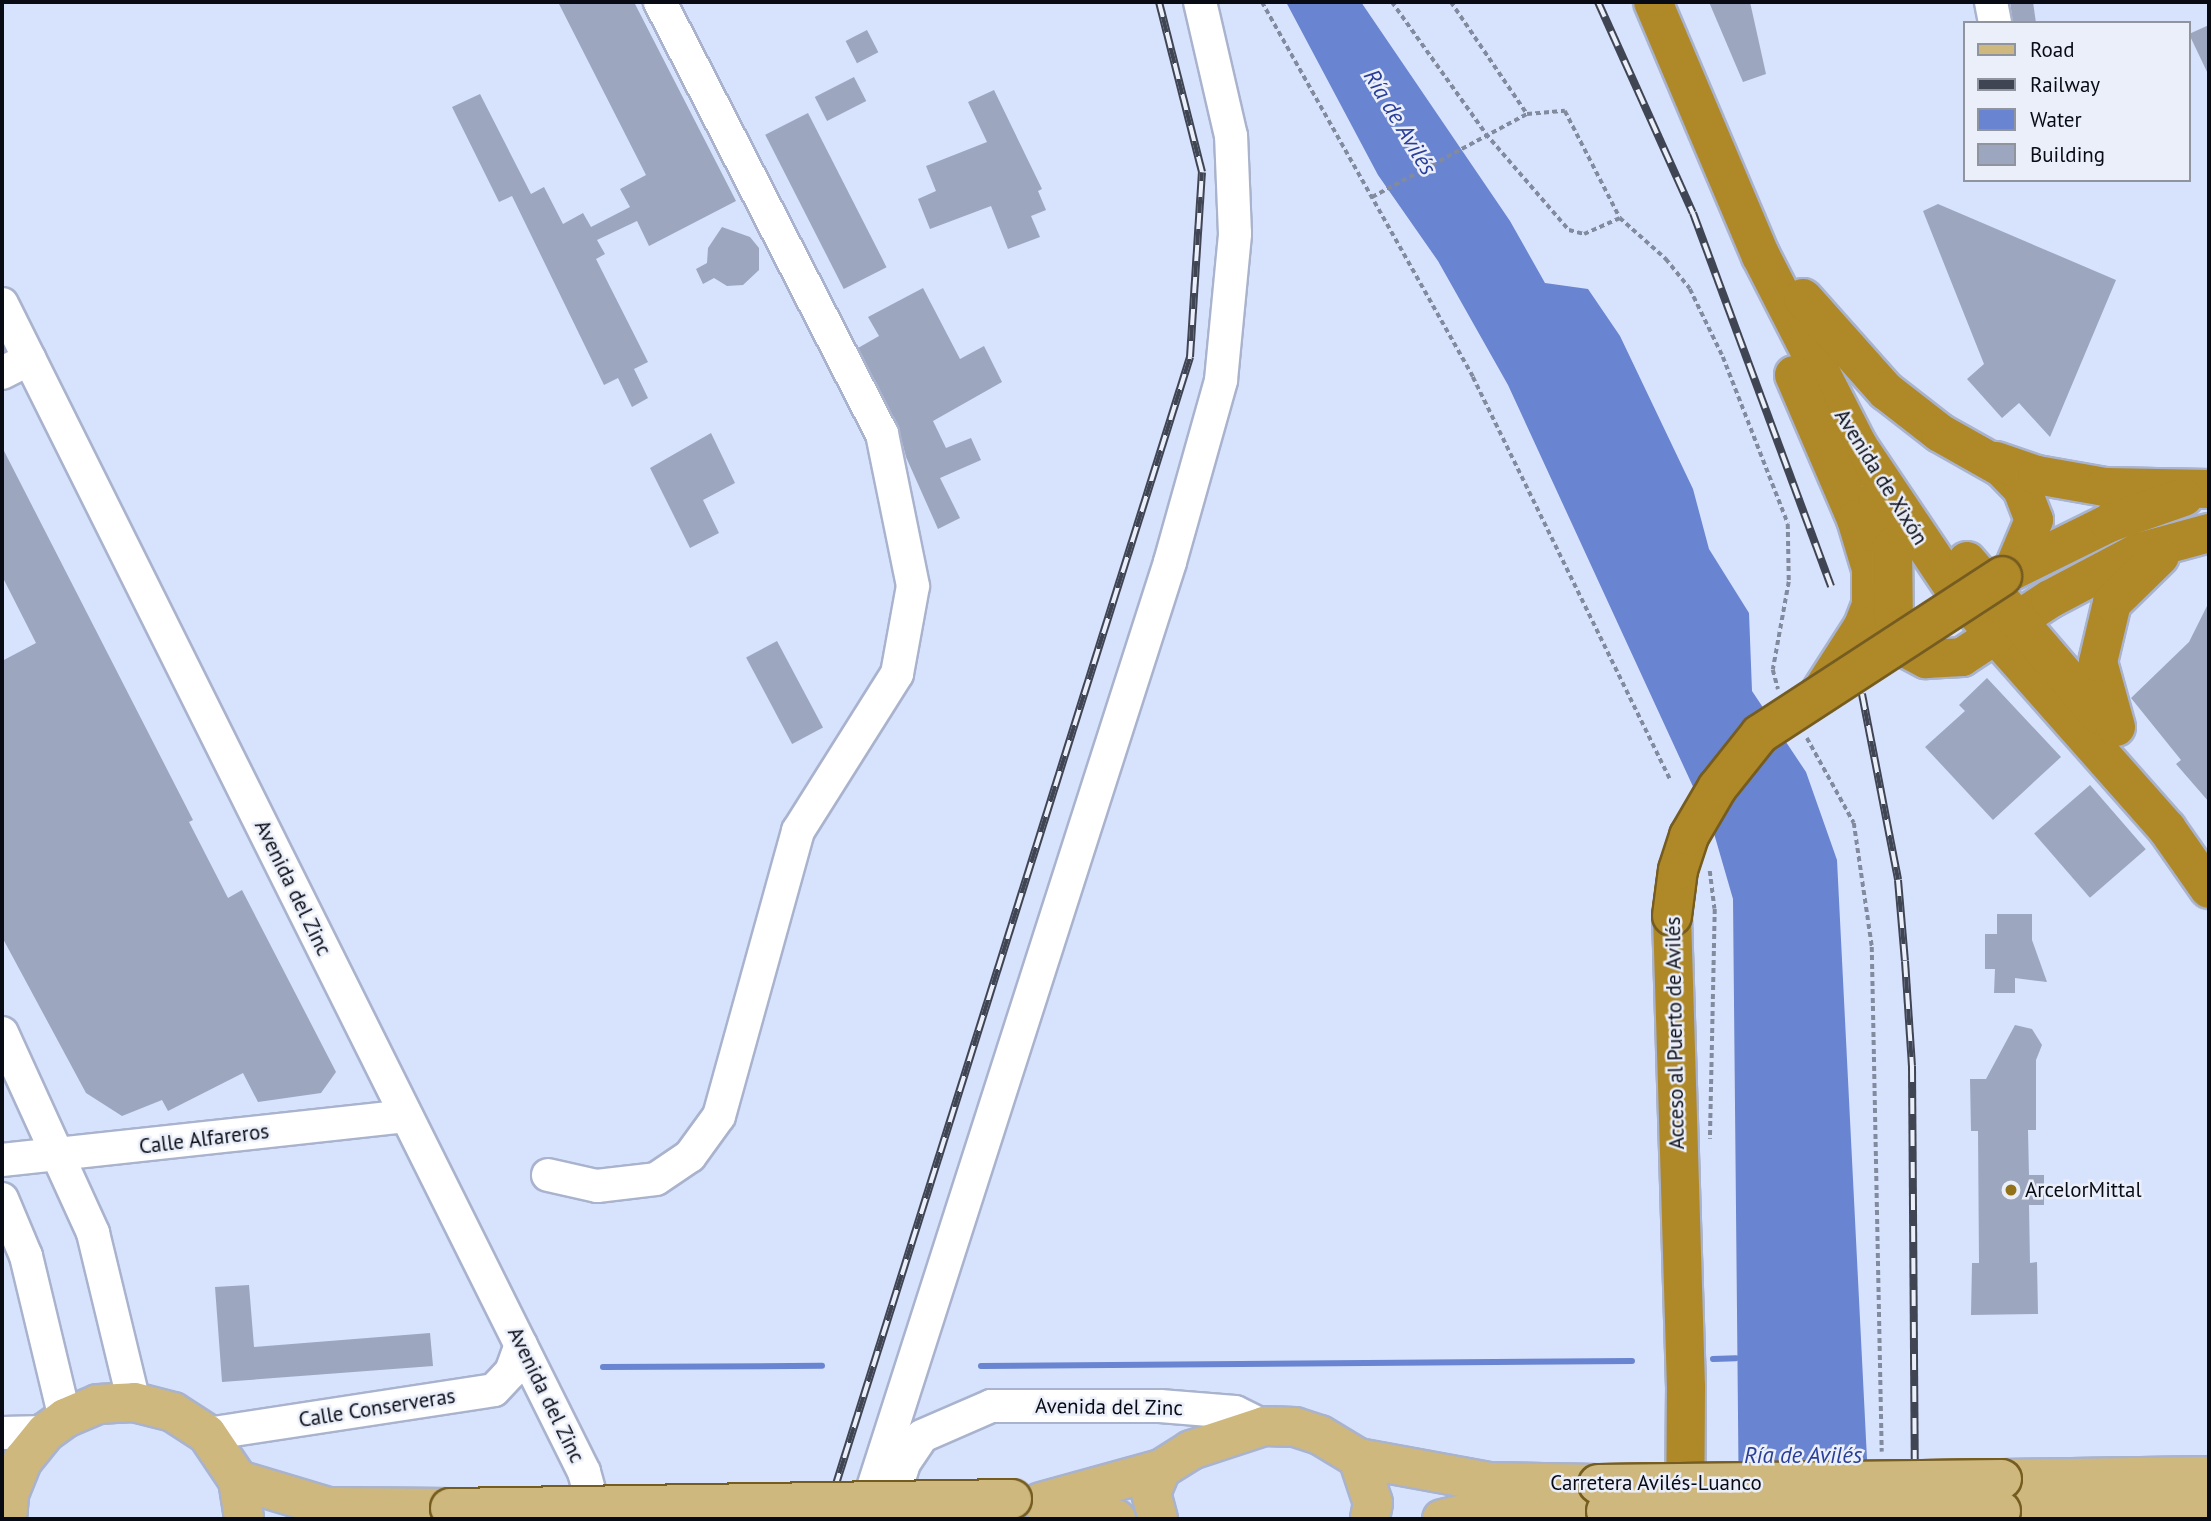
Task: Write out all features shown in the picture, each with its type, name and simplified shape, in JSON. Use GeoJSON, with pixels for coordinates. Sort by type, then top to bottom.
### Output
{"type":"FeatureCollection","features":[{"type":"Feature","properties":{"kind":"highway","name":"Avenida de Xixón"},"geometry":{"type":"LineString","coordinates":[[1653,2],[1761,256],[1857,444],[1934,560],[2120,739],[2209,846]]}},
{"type":"Feature","properties":{"kind":"highway","name":"Avenida de Xixón"},"geometry":{"type":"LineString","coordinates":[[1680,2],[1803,298],[1917,498],[2006,628],[2167,829],[2209,889]]}},
{"type":"Feature","properties":{"kind":"highway"},"geometry":{"type":"LineString","coordinates":[[1761,256],[1768,305],[1856,519],[1871,569],[1871,605],[1863,626],[1820,693]]}},
{"type":"Feature","properties":{"kind":"highway"},"geometry":{"type":"LineString","coordinates":[[1803,298],[1886,391],[1940,433],[1981,455],[2014,479],[2030,502],[2034,520],[2031,535],[2007,573]]}},
{"type":"Feature","properties":{"kind":"highway"},"geometry":{"type":"LineString","coordinates":[[1857,444],[1893,546],[1892,611],[1905,648],[1915,656],[1943,660],[1962,657],[2006,628],[2139,552],[2196,536]]}},
{"type":"Feature","properties":{"kind":"highway"},"geometry":{"type":"LineString","coordinates":[[1981,455],[2037,475],[2105,487],[2209,489]]}},
{"type":"Feature","properties":{"kind":"highway","name":"Acceso al Puerto de Avilés"},"geometry":{"type":"LineString","coordinates":[[1685,1519],[1686,1387],[1672,916],[1678,870],[1689,836],[1717,788],[1760,734],[1820,693],[2007,573],[2109,523],[2209,489]]}},
{"type":"Feature","properties":{"kind":"highway"},"geometry":{"type":"LineString","coordinates":[[2120,739],[2098,662],[2112,603],[2146,566],[2196,536]]}},
{"type":"Feature","properties":{"kind":"main road"},"geometry":{"type":"LineString","coordinates":[[6,1504],[23,1460],[56,1425],[98,1405],[134,1402],[173,1412],[207,1434],[237,1480],[243,1519]]}},
{"type":"Feature","properties":{"kind":"main road"},"geometry":{"type":"LineString","coordinates":[[237,1480],[315,1513],[450,1508],[1027,1500],[1161,1469],[1191,1450],[1264,1426],[1295,1427],[1320,1435],[1357,1458],[1373,1503],[1370,1519]]}},
{"type":"Feature","properties":{"kind":"main road","name":"Carretera Avilés-Luanco"},"geometry":{"type":"LineString","coordinates":[[1357,1458],[1489,1482],[1602,1498]]}},
{"type":"Feature","properties":{"kind":"main road"},"geometry":{"type":"LineString","coordinates":[[1158,1519],[1151,1493],[1161,1469]]}},
{"type":"Feature","properties":{"kind":"main road","name":"Carretera Avilés-Luanco"},"geometry":{"type":"LineString","coordinates":[[1442,1519],[1472,1512],[1602,1498],[2001,1495],[2209,1476]]}},
{"type":"Feature","properties":{"kind":"main road","name":"Carretera Avilés-Luanco"},"geometry":{"type":"LineString","coordinates":[[2001,1495],[2209,1511]]}},
{"type":"Feature","properties":{"kind":"main road"},"geometry":{"type":"LineString","coordinates":[[1027,1500],[1116,1519]]}},
{"type":"Feature","properties":{"kind":"street"},"geometry":{"type":"LineString","coordinates":[[548,1175],[597,1186],[656,1179],[691,1156],[719,1116],[798,831],[897,674],[913,586],[882,434],[660,2]]}},
{"type":"Feature","properties":{"kind":"street"},"geometry":{"type":"LineString","coordinates":[[863,1519],[1170,562],[1221,380],[1235,234],[1231,136],[1200,2]]}},
{"type":"Feature","properties":{"kind":"street"},"geometry":{"type":"LineString","coordinates":[[1991,2],[1995,21]]}},
{"type":"Feature","properties":{"kind":"street","name":"Avenida del Zinc"},"geometry":{"type":"LineString","coordinates":[[2,304],[584,1472],[597,1519]]}},
{"type":"Feature","properties":{"kind":"street"},"geometry":{"type":"LineString","coordinates":[[2,373],[30,359]]}},
{"type":"Feature","properties":{"kind":"street"},"geometry":{"type":"LineString","coordinates":[[2,1033],[93,1233],[134,1402]]}},
{"type":"Feature","properties":{"kind":"street","name":"Calle Alfareros"},"geometry":{"type":"LineString","coordinates":[[2,1160],[60,1156],[406,1116]]}},
{"type":"Feature","properties":{"kind":"street"},"geometry":{"type":"LineString","coordinates":[[2,1199],[26,1256],[56,1425],[2,1433]]}},
{"type":"Feature","properties":{"kind":"street","name":"Calle Conserveras"},"geometry":{"type":"LineString","coordinates":[[207,1434],[494,1390],[511,1372],[521,1345]]}},
{"type":"Feature","properties":{"kind":"street","name":"Avenida del Zinc"},"geometry":{"type":"LineString","coordinates":[[887,1519],[904,1463],[922,1436],[991,1406],[1172,1407],[1235,1412],[1264,1426]]}},
{"type":"Feature","properties":{"kind":"path"},"geometry":{"type":"LineString","coordinates":[[1262,2],[1473,377],[1671,781]]}},
{"type":"Feature","properties":{"kind":"path"},"geometry":{"type":"LineString","coordinates":[[1451,2],[1527,114]]}},
{"type":"Feature","properties":{"kind":"path"},"geometry":{"type":"LineString","coordinates":[[1372,197],[1527,114],[1565,111],[1620,218]]}},
{"type":"Feature","properties":{"kind":"water","name":"Ría de Avilés"},"geometry":{"type":"Polygon","coordinates":[[[1286,2],[1361,2],[1510,221],[1545,283],[1588,289],[1620,336],[1693,489],[1709,549],[1749,613],[1752,691],[1806,772],[1837,860],[1870,1519],[1739,1519],[1733,899],[1713,830],[1508,385],[1438,261],[1378,175],[1286,2]]]}},
{"type":"Feature","properties":{"kind":"building"},"geometry":{"type":"Polygon","coordinates":[[[558,2],[634,2],[736,201],[649,246],[637,221],[597,240],[605,254],[596,259],[648,362],[634,369],[648,398],[632,407],[618,378],[604,385],[512,196],[499,202],[452,107],[480,94],[531,194],[544,187],[563,224],[583,213],[591,227],[630,207],[620,189],[646,175],[558,2]]]}},
{"type":"Feature","properties":{"kind":"building"},"geometry":{"type":"Polygon","coordinates":[[[1709,2],[1750,2],[1766,74],[1743,82],[1709,2]]]}},
{"type":"Feature","properties":{"kind":"building"},"geometry":{"type":"Polygon","coordinates":[[[2010,2],[2033,2],[2036,21],[2013,21],[2010,2]]]}},
{"type":"Feature","properties":{"kind":"building"},"geometry":{"type":"Polygon","coordinates":[[[2209,25],[2209,76],[2190,36],[2190,34],[2209,25]]]}},
{"type":"Feature","properties":{"kind":"building"},"geometry":{"type":"Polygon","coordinates":[[[867,30],[878,52],[857,63],[846,41],[867,30]]]}},
{"type":"Feature","properties":{"kind":"building"},"geometry":{"type":"Polygon","coordinates":[[[854,77],[866,101],[827,121],[815,97],[854,77]]]}},
{"type":"Feature","properties":{"kind":"building"},"geometry":{"type":"Polygon","coordinates":[[[994,90],[1042,189],[1038,191],[1046,210],[1031,216],[1040,237],[1008,249],[991,206],[930,229],[918,199],[936,191],[926,166],[987,142],[968,102],[994,90]]]}},
{"type":"Feature","properties":{"kind":"building"},"geometry":{"type":"Polygon","coordinates":[[[808,113],[887,267],[844,289],[765,135],[808,113]]]}},
{"type":"Feature","properties":{"kind":"building"},"geometry":{"type":"Polygon","coordinates":[[[1938,204],[2116,280],[2050,437],[2019,403],[2002,418],[1967,379],[1984,364],[1923,211],[1938,204]]]}},
{"type":"Feature","properties":{"kind":"building"},"geometry":{"type":"Polygon","coordinates":[[[722,227],[750,237],[759,248],[759,270],[743,285],[727,286],[714,278],[703,284],[696,269],[707,263],[708,248],[722,227]]]}},
{"type":"Feature","properties":{"kind":"building"},"geometry":{"type":"Polygon","coordinates":[[[923,288],[960,359],[984,346],[1002,382],[933,421],[946,448],[971,438],[981,460],[940,478],[960,518],[938,529],[906,457],[898,426],[858,348],[879,336],[868,317],[923,288]]]}},
{"type":"Feature","properties":{"kind":"building"},"geometry":{"type":"Polygon","coordinates":[[[711,433],[735,483],[703,500],[719,533],[690,548],[650,468],[711,433]]]}},
{"type":"Feature","properties":{"kind":"building"},"geometry":{"type":"Polygon","coordinates":[[[2,447],[193,820],[189,822],[228,898],[242,890],[336,1072],[321,1093],[258,1102],[243,1073],[168,1111],[162,1100],[122,1116],[86,1093],[2,937],[2,661],[36,643],[2,576],[2,447]]]}},
{"type":"Feature","properties":{"kind":"building"},"geometry":{"type":"Polygon","coordinates":[[[2209,602],[2209,802],[2176,764],[2181,760],[2131,698],[2189,642],[2209,602]]]}},
{"type":"Feature","properties":{"kind":"building"},"geometry":{"type":"Polygon","coordinates":[[[777,641],[823,728],[792,744],[746,657],[777,641]]]}},
{"type":"Feature","properties":{"kind":"building"},"geometry":{"type":"Polygon","coordinates":[[[1987,678],[2061,757],[1993,820],[1925,747],[1965,711],[1959,705],[1987,678]]]}},
{"type":"Feature","properties":{"kind":"building"},"geometry":{"type":"Polygon","coordinates":[[[2090,785],[2146,849],[2090,898],[2034,834],[2090,785]]]}},
{"type":"Feature","properties":{"kind":"building"},"geometry":{"type":"Polygon","coordinates":[[[1997,914],[2032,914],[2032,940],[2047,982],[2015,978],[2015,993],[1994,993],[1995,969],[1985,969],[1985,934],[1997,934],[1997,914]]]}},
{"type":"Feature","properties":{"kind":"building","name":"ArcelorMittal"},"geometry":{"type":"Polygon","coordinates":[[[2015,1025],[2032,1029],[2042,1045],[2036,1060],[2036,1130],[2028,1130],[2029,1175],[2044,1175],[2044,1205],[2029,1205],[2030,1263],[2037,1262],[2038,1314],[1971,1315],[1972,1263],[1979,1263],[1978,1131],[1971,1131],[1970,1079],[1986,1079],[2015,1025]]]}},
{"type":"Feature","properties":{"kind":"building"},"geometry":{"type":"Polygon","coordinates":[[[249,1285],[254,1347],[430,1333],[433,1366],[222,1382],[215,1287],[249,1285]]]}},
{"type":"Feature","properties":{"kind":"waterway"},"geometry":{"type":"LineString","coordinates":[[1713,1359],[1736,1358]]}},
{"type":"Feature","properties":{"kind":"waterway"},"geometry":{"type":"LineString","coordinates":[[981,1366],[1632,1361]]}},
{"type":"Feature","properties":{"kind":"waterway"},"geometry":{"type":"LineString","coordinates":[[603,1367],[822,1366]]}},
{"type":"Feature","properties":{"kind":"railway"},"geometry":{"type":"LineString","coordinates":[[825,1519],[1190,357],[1202,172],[1159,2]]}},
{"type":"Feature","properties":{"kind":"railway"},"geometry":{"type":"LineString","coordinates":[[1598,2],[1693,213],[1831,586]]}},
{"type":"Feature","properties":{"kind":"railway"},"geometry":{"type":"LineString","coordinates":[[1862,694],[1898,880],[1912,1066],[1915,1519]]}},
{"type":"Feature","properties":{"kind":"place","name":"ArcelorMittal"},"geometry":{"type":"Point","coordinates":[2011,1190]}}]}
